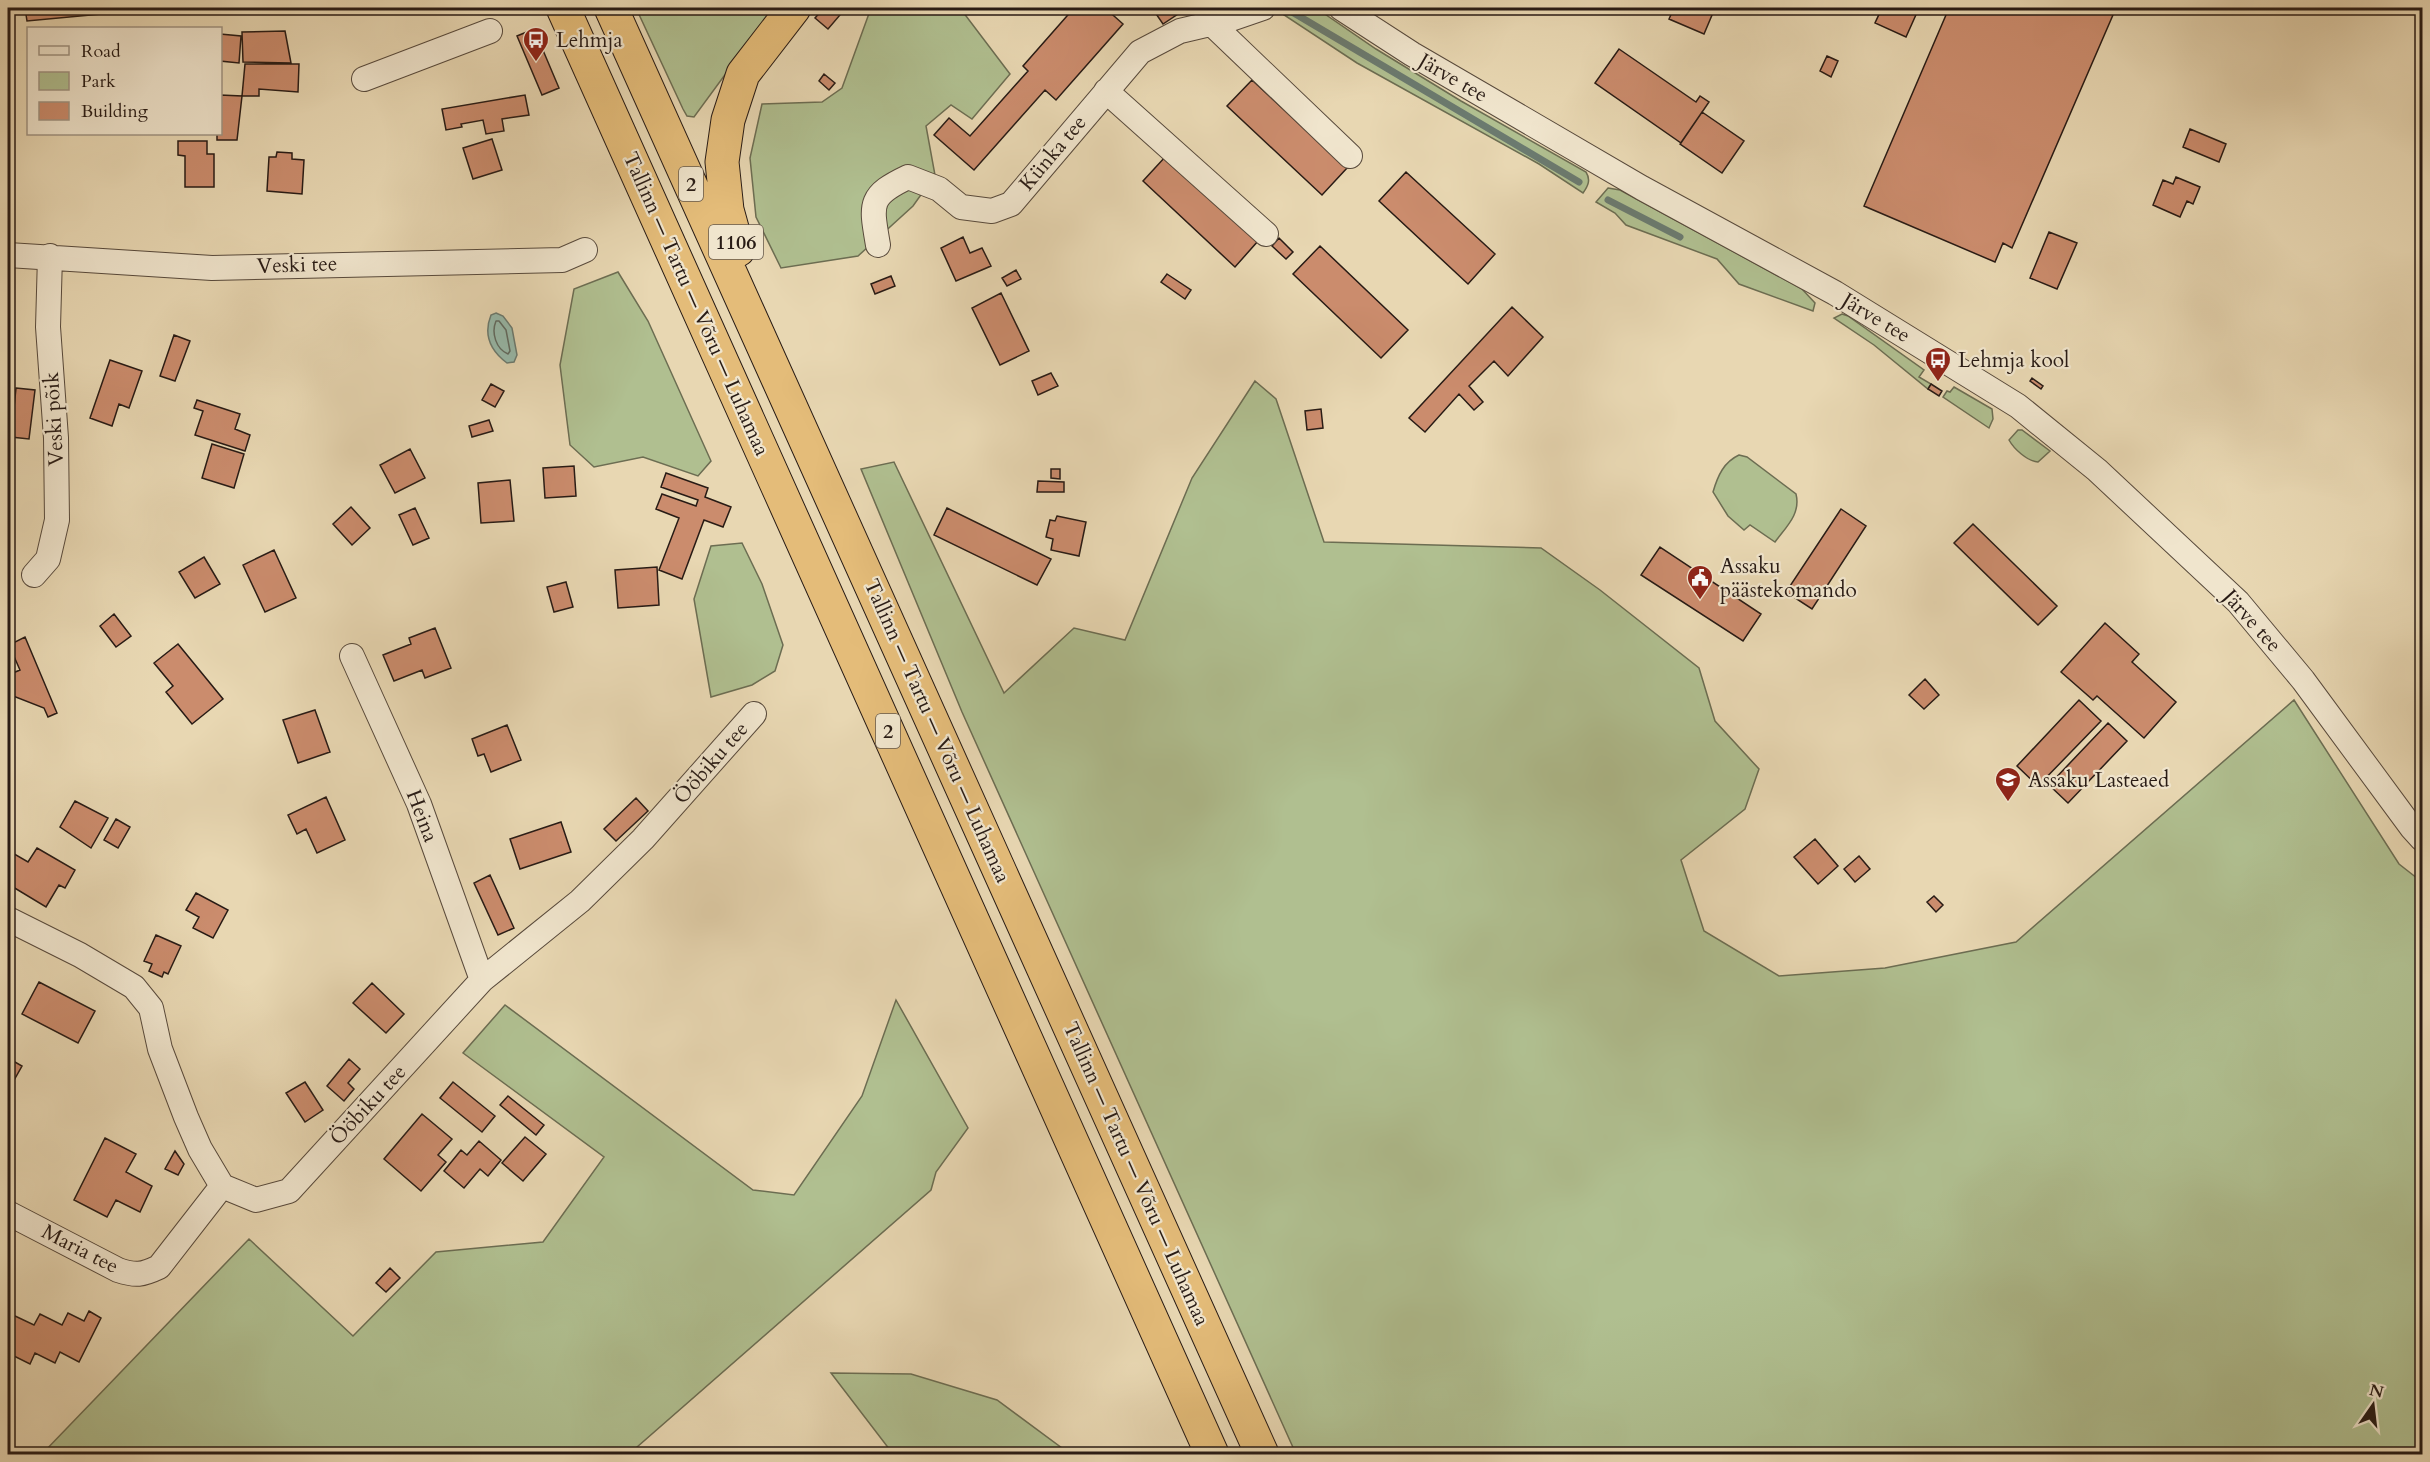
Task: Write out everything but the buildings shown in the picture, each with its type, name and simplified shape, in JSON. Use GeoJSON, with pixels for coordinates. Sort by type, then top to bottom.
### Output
{"type":"FeatureCollection","features":[{"type":"Feature","properties":{"kind":"highway","name":"Tallinn — Tartu — Võru — Luhamaa"},"geometry":{"type":"LineString","coordinates":[[563,8],[1212,1455]]}},
{"type":"Feature","properties":{"kind":"highway","name":"Tallinn — Tartu — Võru — Luhamaa"},"geometry":{"type":"LineString","coordinates":[[611,8],[1262,1455]]}},
{"type":"Feature","properties":{"kind":"highway","name":"1106"},"geometry":{"type":"LineString","coordinates":[[770,361],[727,210],[722,162],[728,120],[743,75],[794,8]]}},
{"type":"Feature","properties":{"kind":"street","name":"Künka tee"},"geometry":{"type":"LineString","coordinates":[[878,245],[872,211],[884,189],[908,177],[939,189],[962,207],[992,211],[1011,204],[1140,52],[1180,31],[1263,8]]}},
{"type":"Feature","properties":{"kind":"street","name":"Järve tee"},"geometry":{"type":"LineString","coordinates":[[1341,8],[1412,54],[1642,188],[1835,293],[2018,406],[2097,470],[2238,602],[2303,680],[2422,839]]}},
{"type":"Feature","properties":{"kind":"street"},"geometry":{"type":"LineString","coordinates":[[1212,24],[1350,156]]}},
{"type":"Feature","properties":{"kind":"street"},"geometry":{"type":"LineString","coordinates":[[364,79],[490,31]]}},
{"type":"Feature","properties":{"kind":"street"},"geometry":{"type":"LineString","coordinates":[[1106,91],[1266,234]]}},
{"type":"Feature","properties":{"kind":"street","name":"Veski tee"},"geometry":{"type":"LineString","coordinates":[[8,255],[212,268],[562,260],[585,250]]}},
{"type":"Feature","properties":{"kind":"street","name":"Veski põik"},"geometry":{"type":"LineString","coordinates":[[34,575],[48,559],[57,520],[56,438],[48,327],[50,256]]}},
{"type":"Feature","properties":{"kind":"street","name":"Heina"},"geometry":{"type":"LineString","coordinates":[[352,656],[419,804],[482,980]]}},
{"type":"Feature","properties":{"kind":"street","name":"Ööbiku tee"},"geometry":{"type":"LineString","coordinates":[[222,1186],[256,1200],[289,1191],[482,980],[580,901],[643,839],[754,714]]}},
{"type":"Feature","properties":{"kind":"street"},"geometry":{"type":"LineString","coordinates":[[8,919],[134,987],[152,1008],[160,1049],[186,1117],[200,1149],[222,1186]]}},
{"type":"Feature","properties":{"kind":"street","name":"Maria tee"},"geometry":{"type":"LineString","coordinates":[[8,1213],[118,1270],[133,1275],[146,1273],[159,1267],[222,1186]]}},
{"type":"Feature","properties":{"kind":"green space"},"geometry":{"type":"Polygon","coordinates":[[[636,8],[774,8],[694,117],[687,116],[683,109],[636,8]]]}},
{"type":"Feature","properties":{"kind":"green space"},"geometry":{"type":"Polygon","coordinates":[[[871,8],[960,8],[1010,74],[972,119],[951,105],[926,126],[935,175],[913,206],[858,256],[781,268],[756,217],[750,158],[762,104],[822,102],[842,88],[871,8]]]}},
{"type":"Feature","properties":{"kind":"green space"},"geometry":{"type":"Polygon","coordinates":[[[1316,8],[1376,49],[1461,101],[1586,172],[1589,180],[1586,188],[1583,193],[1539,164],[1357,63],[1275,9],[1316,8]]]}},
{"type":"Feature","properties":{"kind":"green space"},"geometry":{"type":"Polygon","coordinates":[[[1608,188],[1620,190],[1802,289],[1815,303],[1813,311],[1739,284],[1717,259],[1626,225],[1615,213],[1596,202],[1608,188]]]}},
{"type":"Feature","properties":{"kind":"green space"},"geometry":{"type":"Polygon","coordinates":[[[618,272],[648,321],[711,461],[698,476],[643,457],[594,467],[570,445],[560,365],[574,289],[618,272]]]}},
{"type":"Feature","properties":{"kind":"green space"},"geometry":{"type":"Polygon","coordinates":[[[1842,314],[1924,370],[1919,377],[1931,384],[1928,389],[1874,345],[1834,318],[1842,314]]]}},
{"type":"Feature","properties":{"kind":"green space"},"geometry":{"type":"Polygon","coordinates":[[[1255,381],[1276,399],[1324,542],[1541,548],[1600,590],[1699,668],[1715,721],[1759,769],[1745,809],[1681,860],[1704,931],[1779,976],[1885,968],[2016,942],[2294,700],[2399,864],[2422,882],[2422,1454],[1296,1454],[962,712],[861,469],[894,462],[1004,693],[1074,628],[1125,640],[1192,478],[1255,381]]]}},
{"type":"Feature","properties":{"kind":"green space"},"geometry":{"type":"Polygon","coordinates":[[[1954,387],[1992,409],[1993,419],[1989,428],[1943,397],[1954,387]]]}},
{"type":"Feature","properties":{"kind":"green space"},"geometry":{"type":"Polygon","coordinates":[[[2018,430],[2022,430],[2050,451],[2038,462],[2025,457],[2009,440],[2018,430]]]}},
{"type":"Feature","properties":{"kind":"green space"},"geometry":{"type":"Polygon","coordinates":[[[1739,455],[1747,457],[1796,494],[1794,514],[1775,542],[1750,525],[1744,530],[1728,516],[1713,492],[1722,470],[1729,461],[1739,455]]]}},
{"type":"Feature","properties":{"kind":"green space"},"geometry":{"type":"Polygon","coordinates":[[[742,543],[762,584],[783,645],[775,671],[752,685],[711,697],[694,599],[711,546],[742,543]]]}},
{"type":"Feature","properties":{"kind":"green space"},"geometry":{"type":"Polygon","coordinates":[[[896,1000],[968,1128],[936,1172],[931,1190],[629,1454],[42,1454],[249,1239],[353,1336],[436,1252],[543,1242],[604,1157],[463,1053],[505,1005],[753,1190],[794,1195],[862,1096],[896,1000]]]}},
{"type":"Feature","properties":{"kind":"green space"},"geometry":{"type":"Polygon","coordinates":[[[831,1373],[911,1374],[997,1400],[1070,1454],[893,1454],[831,1373]]]}},
{"type":"Feature","properties":{"kind":"water"},"geometry":{"type":"Polygon","coordinates":[[[496,313],[503,316],[512,328],[517,355],[514,362],[507,363],[490,342],[489,322],[491,315],[496,313]]]}},
{"type":"Feature","properties":{"kind":"waterway"},"geometry":{"type":"LineString","coordinates":[[1287,9],[1579,182]]}},
{"type":"Feature","properties":{"kind":"waterway"},"geometry":{"type":"LineString","coordinates":[[1608,200],[1680,237]]}},
{"type":"Feature","properties":{"kind":"place","name":"Lehmja"},"geometry":{"type":"Point","coordinates":[536,63]}},
{"type":"Feature","properties":{"kind":"place","name":"Lehmja kool"},"geometry":{"type":"Point","coordinates":[1938,383]}},
{"type":"Feature","properties":{"kind":"place","name":"Assaku päästekomando"},"geometry":{"type":"Point","coordinates":[1700,601]}},
{"type":"Feature","properties":{"kind":"place","name":"Assaku Lasteaed"},"geometry":{"type":"Point","coordinates":[2008,803]}}]}
